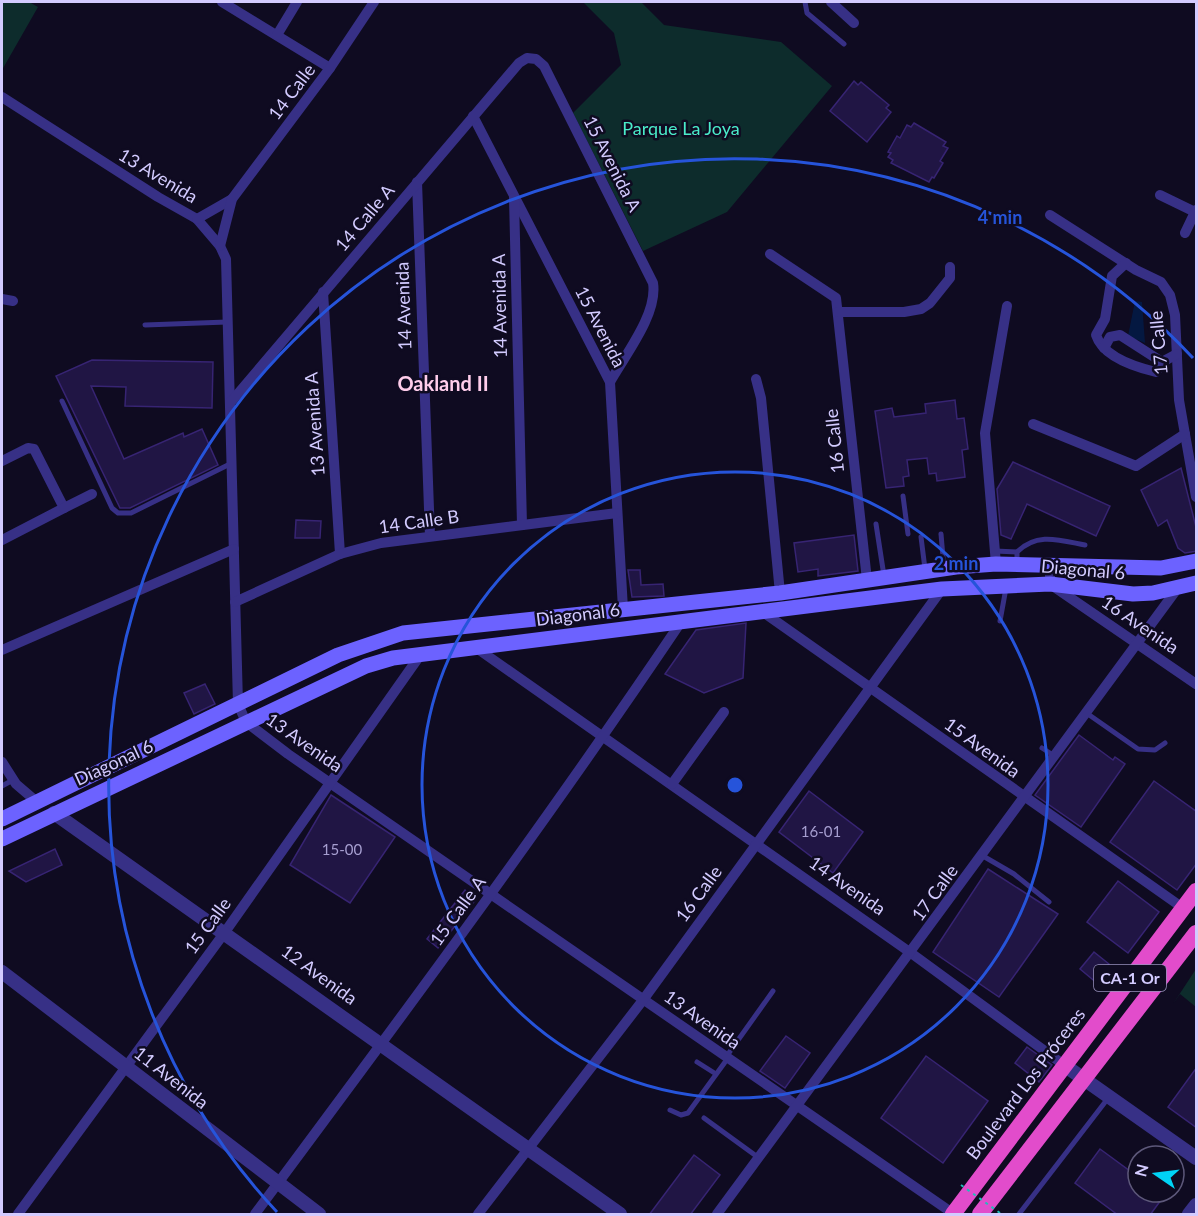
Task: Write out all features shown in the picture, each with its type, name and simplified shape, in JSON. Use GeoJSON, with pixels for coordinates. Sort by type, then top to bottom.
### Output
{"type":"FeatureCollection","features":[{"type":"Feature","properties":{"kind":"highway","name":"Boulevard Los Próceres"},"geometry":{"type":"LineString","coordinates":[[953,1214],[1197,891]]}},
{"type":"Feature","properties":{"kind":"highway","name":"CA-1 Or"},"geometry":{"type":"LineString","coordinates":[[980,1215],[1083,1079],[1195,938]]}},
{"type":"Feature","properties":{"kind":"main road","name":"Diagonal 6"},"geometry":{"type":"LineString","coordinates":[[2,819],[338,655],[404,633],[780,593],[944,569],[995,558],[1017,558],[1050,566],[1161,568],[1197,561]]}},
{"type":"Feature","properties":{"kind":"main road","name":"Diagonal 6"},"geometry":{"type":"LineString","coordinates":[[2,839],[376,662],[475,647],[942,589],[1050,584],[1133,594],[1177,589],[1197,583]]}},
{"type":"Feature","properties":{"kind":"main road","name":"12 Avenida"},"geometry":{"type":"LineString","coordinates":[[37,802],[54,813]]}},
{"type":"Feature","properties":{"kind":"street"},"geometry":{"type":"LineString","coordinates":[[222,2],[330,68]]}},
{"type":"Feature","properties":{"kind":"street"},"geometry":{"type":"LineString","coordinates":[[277,35],[297,2]]}},
{"type":"Feature","properties":{"kind":"street","name":"14 Calle"},"geometry":{"type":"LineString","coordinates":[[220,246],[232,200],[330,68],[374,2]]}},
{"type":"Feature","properties":{"kind":"street"},"geometry":{"type":"LineString","coordinates":[[831,2],[854,23]]}},
{"type":"Feature","properties":{"kind":"street","name":"14 Calle A"},"geometry":{"type":"LineString","coordinates":[[230,403],[473,116],[519,63],[527,57]]}},
{"type":"Feature","properties":{"kind":"street","name":"15 Avenida A"},"geometry":{"type":"LineString","coordinates":[[527,57],[536,59],[544,66],[653,283],[655,296],[650,312],[610,382]]}},
{"type":"Feature","properties":{"kind":"street","name":"13 Avenida"},"geometry":{"type":"LineString","coordinates":[[2,97],[197,219],[220,246],[226,259],[237,704],[246,722],[288,754],[330,781],[490,895],[953,1214]]}},
{"type":"Feature","properties":{"kind":"street","name":"15 Avenida"},"geometry":{"type":"LineString","coordinates":[[473,116],[610,382],[623,609]]}},
{"type":"Feature","properties":{"kind":"street","name":"14 Avenida"},"geometry":{"type":"LineString","coordinates":[[417,182],[430,536]]}},
{"type":"Feature","properties":{"kind":"street","name":"14 Avenida A"},"geometry":{"type":"LineString","coordinates":[[514,194],[522,525]]}},
{"type":"Feature","properties":{"kind":"street"},"geometry":{"type":"LineString","coordinates":[[1160,195],[1196,211],[1185,233]]}},
{"type":"Feature","properties":{"kind":"street","name":"14 Calle"},"geometry":{"type":"LineString","coordinates":[[197,219],[232,200]]}},
{"type":"Feature","properties":{"kind":"street","name":"17 Calle"},"geometry":{"type":"LineString","coordinates":[[1050,215],[1126,263],[1161,282],[1170,295],[1175,315],[1179,400],[1197,497]]}},
{"type":"Feature","properties":{"kind":"street","name":"16 Calle"},"geometry":{"type":"LineString","coordinates":[[770,254],[836,298],[867,580]]}},
{"type":"Feature","properties":{"kind":"street"},"geometry":{"type":"LineString","coordinates":[[1126,263],[1112,276],[1105,319],[1096,335],[1104,348],[1116,357],[1156,372],[1162,362],[1177,354]]}},
{"type":"Feature","properties":{"kind":"street"},"geometry":{"type":"LineString","coordinates":[[838,312],[921,309],[930,303],[950,278],[950,267]]}},
{"type":"Feature","properties":{"kind":"street","name":"13 Avenida A"},"geometry":{"type":"LineString","coordinates":[[323,292],[340,554]]}},
{"type":"Feature","properties":{"kind":"street"},"geometry":{"type":"LineString","coordinates":[[995,558],[985,433],[1007,306]]}},
{"type":"Feature","properties":{"kind":"street"},"geometry":{"type":"LineString","coordinates":[[1104,348],[1110,337],[1120,335],[1162,362]]}},
{"type":"Feature","properties":{"kind":"street"},"geometry":{"type":"LineString","coordinates":[[756,379],[761,398],[780,593]]}},
{"type":"Feature","properties":{"kind":"street"},"geometry":{"type":"LineString","coordinates":[[1033,424],[1136,466],[1185,434]]}},
{"type":"Feature","properties":{"kind":"street"},"geometry":{"type":"LineString","coordinates":[[2,461],[28,448],[34,450],[64,508]]}},
{"type":"Feature","properties":{"kind":"street"},"geometry":{"type":"LineString","coordinates":[[2,540],[92,494]]}},
{"type":"Feature","properties":{"kind":"street","name":"14 Calle B"},"geometry":{"type":"LineString","coordinates":[[235,602],[340,554],[381,543],[617,513]]}},
{"type":"Feature","properties":{"kind":"street"},"geometry":{"type":"LineString","coordinates":[[2,651],[234,549]]}},
{"type":"Feature","properties":{"kind":"street"},"geometry":{"type":"LineString","coordinates":[[1050,566],[1050,584]]}},
{"type":"Feature","properties":{"kind":"street","name":"16 Avenida"},"geometry":{"type":"LineString","coordinates":[[1050,584],[1197,684]]}},
{"type":"Feature","properties":{"kind":"street","name":"16 Calle"},"geometry":{"type":"LineString","coordinates":[[478,1215],[529,1152],[643,999],[942,589]]}},
{"type":"Feature","properties":{"kind":"street","name":"17 Calle"},"geometry":{"type":"LineString","coordinates":[[717,1215],[1177,589]]}},
{"type":"Feature","properties":{"kind":"street","name":"15 Avenida"},"geometry":{"type":"LineString","coordinates":[[763,612],[1183,908]]}},
{"type":"Feature","properties":{"kind":"street","name":"15 Calle A"},"geometry":{"type":"LineString","coordinates":[[255,1215],[490,895],[604,736],[681,622]]}},
{"type":"Feature","properties":{"kind":"street","name":"14 Avenida"},"geometry":{"type":"LineString","coordinates":[[475,647],[911,953],[1083,1079],[1197,1158]]}},
{"type":"Feature","properties":{"kind":"street","name":"15 Calle"},"geometry":{"type":"LineString","coordinates":[[18,1215],[125,1065],[225,932],[421,654]]}},
{"type":"Feature","properties":{"kind":"street"},"geometry":{"type":"LineString","coordinates":[[672,784],[724,712]]}},
{"type":"Feature","properties":{"kind":"street","name":"12 Avenida"},"geometry":{"type":"LineString","coordinates":[[2,762],[14,780],[37,802]]}},
{"type":"Feature","properties":{"kind":"street","name":"12 Avenida"},"geometry":{"type":"LineString","coordinates":[[54,813],[225,932],[620,1215]]}},
{"type":"Feature","properties":{"kind":"street","name":"11 Avenida"},"geometry":{"type":"LineString","coordinates":[[2,972],[319,1215]]}},
{"type":"Feature","properties":{"kind":"street"},"geometry":{"type":"LineString","coordinates":[[1189,1215],[1197,1205]]}},
{"type":"Feature","properties":{"kind":"lane"},"geometry":{"type":"LineString","coordinates":[[805,2],[807,13],[844,44]]}},
{"type":"Feature","properties":{"kind":"lane"},"geometry":{"type":"LineString","coordinates":[[145,325],[228,322]]}},
{"type":"Feature","properties":{"kind":"lane"},"geometry":{"type":"LineString","coordinates":[[62,400],[112,508],[118,513],[131,513],[231,463]]}},
{"type":"Feature","properties":{"kind":"lane"},"geometry":{"type":"LineString","coordinates":[[903,496],[908,534]]}},
{"type":"Feature","properties":{"kind":"lane"},"geometry":{"type":"LineString","coordinates":[[876,524],[884,577]]}},
{"type":"Feature","properties":{"kind":"lane"},"geometry":{"type":"LineString","coordinates":[[941,534],[944,569]]}},
{"type":"Feature","properties":{"kind":"lane"},"geometry":{"type":"LineString","coordinates":[[921,537],[925,571]]}},
{"type":"Feature","properties":{"kind":"lane"},"geometry":{"type":"LineString","coordinates":[[1017,558],[1024,544],[1045,537],[1084,544]]}},
{"type":"Feature","properties":{"kind":"lane"},"geometry":{"type":"LineString","coordinates":[[1000,621],[1006,585]]}},
{"type":"Feature","properties":{"kind":"lane"},"geometry":{"type":"LineString","coordinates":[[1085,712],[1138,749],[1155,750],[1165,743]]}},
{"type":"Feature","properties":{"kind":"lane"},"geometry":{"type":"LineString","coordinates":[[1042,748],[1053,756]]}},
{"type":"Feature","properties":{"kind":"lane"},"geometry":{"type":"LineString","coordinates":[[2,786],[14,780]]}},
{"type":"Feature","properties":{"kind":"lane"},"geometry":{"type":"LineString","coordinates":[[983,856],[1014,874],[1049,902]]}},
{"type":"Feature","properties":{"kind":"lane"},"geometry":{"type":"LineString","coordinates":[[670,1110],[681,1115],[688,1113],[773,991]]}},
{"type":"Feature","properties":{"kind":"lane"},"geometry":{"type":"LineString","coordinates":[[697,1062],[716,1074]]}},
{"type":"Feature","properties":{"kind":"lane"},"geometry":{"type":"LineString","coordinates":[[1019,1215],[1109,1097]]}},
{"type":"Feature","properties":{"kind":"lane"},"geometry":{"type":"LineString","coordinates":[[704,1118],[760,1159]]}},
{"type":"Feature","properties":{"kind":"path"},"geometry":{"type":"LineString","coordinates":[[961,1185],[1000,1213]]}},
{"type":"Feature","properties":{"kind":"green space"},"geometry":{"type":"Polygon","coordinates":[[[2,2],[29,2],[38,7],[2,70],[2,2]]]}},
{"type":"Feature","properties":{"kind":"green space","name":"Parque La Joya"},"geometry":{"type":"Polygon","coordinates":[[[583,2],[641,2],[664,25],[781,42],[832,86],[727,212],[643,251],[573,113],[621,65],[614,33],[583,2]]]}},
{"type":"Feature","properties":{"kind":"green space"},"geometry":{"type":"Polygon","coordinates":[[[1196,969],[1196,1007],[1180,994],[1173,1004],[1196,969]]]}},
{"type":"Feature","properties":{"kind":"water"},"geometry":{"type":"Polygon","coordinates":[[[1135,301],[1142,302],[1145,343],[1128,336],[1135,301]]]}},
{"type":"Feature","properties":{"kind":"building"},"geometry":{"type":"Polygon","coordinates":[[[854,81],[858,85],[861,82],[889,105],[886,108],[891,112],[867,142],[830,111],[854,81]]]}},
{"type":"Feature","properties":{"kind":"building"},"geometry":{"type":"Polygon","coordinates":[[[914,123],[946,142],[943,146],[948,148],[940,161],[943,163],[929,182],[891,163],[893,160],[888,157],[891,153],[888,152],[897,136],[900,138],[907,125],[911,127],[914,123]]]}},
{"type":"Feature","properties":{"kind":"building"},"geometry":{"type":"Polygon","coordinates":[[[92,360],[213,362],[212,408],[125,406],[126,387],[91,386],[124,459],[183,433],[184,437],[202,429],[218,465],[130,508],[120,508],[56,376],[92,360]]]}},
{"type":"Feature","properties":{"kind":"building"},"geometry":{"type":"Polygon","coordinates":[[[955,400],[957,419],[964,418],[968,449],[962,450],[965,477],[937,481],[936,473],[929,474],[927,458],[907,460],[909,476],[903,477],[904,486],[886,488],[875,411],[892,408],[894,417],[926,413],[925,404],[955,400]]]}},
{"type":"Feature","properties":{"kind":"building"},"geometry":{"type":"Polygon","coordinates":[[[1013,462],[1110,506],[1096,536],[1027,504],[1011,539],[1001,535],[997,489],[1013,462]]]}},
{"type":"Feature","properties":{"kind":"building"},"geometry":{"type":"Polygon","coordinates":[[[1181,468],[1197,531],[1197,551],[1185,553],[1178,548],[1167,520],[1158,526],[1141,490],[1181,468]]]}},
{"type":"Feature","properties":{"kind":"building"},"geometry":{"type":"Polygon","coordinates":[[[296,520],[321,521],[320,538],[295,538],[296,520]]]}},
{"type":"Feature","properties":{"kind":"building"},"geometry":{"type":"Polygon","coordinates":[[[854,535],[858,571],[818,576],[818,569],[798,572],[794,543],[854,535]]]}},
{"type":"Feature","properties":{"kind":"building"},"geometry":{"type":"Polygon","coordinates":[[[628,570],[640,570],[641,585],[663,584],[664,596],[632,597],[628,570]]]}},
{"type":"Feature","properties":{"kind":"building"},"geometry":{"type":"Polygon","coordinates":[[[746,623],[743,678],[704,693],[665,674],[696,630],[746,623]]]}},
{"type":"Feature","properties":{"kind":"building"},"geometry":{"type":"Polygon","coordinates":[[[205,684],[215,704],[194,714],[184,693],[205,684]]]}},
{"type":"Feature","properties":{"kind":"building"},"geometry":{"type":"Polygon","coordinates":[[[1079,735],[1113,760],[1115,757],[1125,764],[1081,827],[1035,795],[1079,735]]]}},
{"type":"Feature","properties":{"kind":"building"},"geometry":{"type":"Polygon","coordinates":[[[1154,781],[1197,812],[1197,863],[1177,890],[1110,842],[1154,781]]]}},
{"type":"Feature","properties":{"kind":"building"},"geometry":{"type":"Polygon","coordinates":[[[809,791],[863,832],[833,873],[779,832],[809,791]]]}},
{"type":"Feature","properties":{"kind":"building"},"geometry":{"type":"Polygon","coordinates":[[[331,795],[395,837],[350,903],[290,865],[331,795]]]}},
{"type":"Feature","properties":{"kind":"building"},"geometry":{"type":"Polygon","coordinates":[[[55,849],[62,865],[26,882],[9,871],[55,849]]]}},
{"type":"Feature","properties":{"kind":"building"},"geometry":{"type":"Polygon","coordinates":[[[988,869],[1058,914],[999,997],[933,952],[988,869]]]}},
{"type":"Feature","properties":{"kind":"building"},"geometry":{"type":"Polygon","coordinates":[[[1118,881],[1159,912],[1128,953],[1087,922],[1118,881]]]}},
{"type":"Feature","properties":{"kind":"building"},"geometry":{"type":"Polygon","coordinates":[[[465,890],[476,899],[438,948],[427,939],[465,890]]]}},
{"type":"Feature","properties":{"kind":"building"},"geometry":{"type":"Polygon","coordinates":[[[1094,952],[1109,964],[1103,971],[1112,979],[1104,989],[1080,969],[1094,952]]]}},
{"type":"Feature","properties":{"kind":"building"},"geometry":{"type":"Polygon","coordinates":[[[786,1036],[810,1053],[785,1088],[760,1071],[786,1036]]]}},
{"type":"Feature","properties":{"kind":"building"},"geometry":{"type":"Polygon","coordinates":[[[1027,1047],[1052,1065],[1039,1082],[1015,1063],[1027,1047]]]}},
{"type":"Feature","properties":{"kind":"building"},"geometry":{"type":"Polygon","coordinates":[[[926,1056],[988,1101],[943,1163],[881,1118],[926,1056]]]}},
{"type":"Feature","properties":{"kind":"building"},"geometry":{"type":"Polygon","coordinates":[[[1197,1067],[1197,1128],[1168,1107],[1197,1067]]]}},
{"type":"Feature","properties":{"kind":"building"},"geometry":{"type":"Polygon","coordinates":[[[1100,1149],[1126,1168],[1126,1204],[1158,1204],[1150,1215],[1118,1215],[1075,1183],[1100,1149]]]}},
{"type":"Feature","properties":{"kind":"building"},"geometry":{"type":"Polygon","coordinates":[[[694,1155],[720,1175],[690,1215],[649,1215],[694,1155]]]}},
{"type":"Feature","properties":{"kind":"district","name":"Oakland II"},"geometry":{"type":"Point","coordinates":[443,384]}}]}
